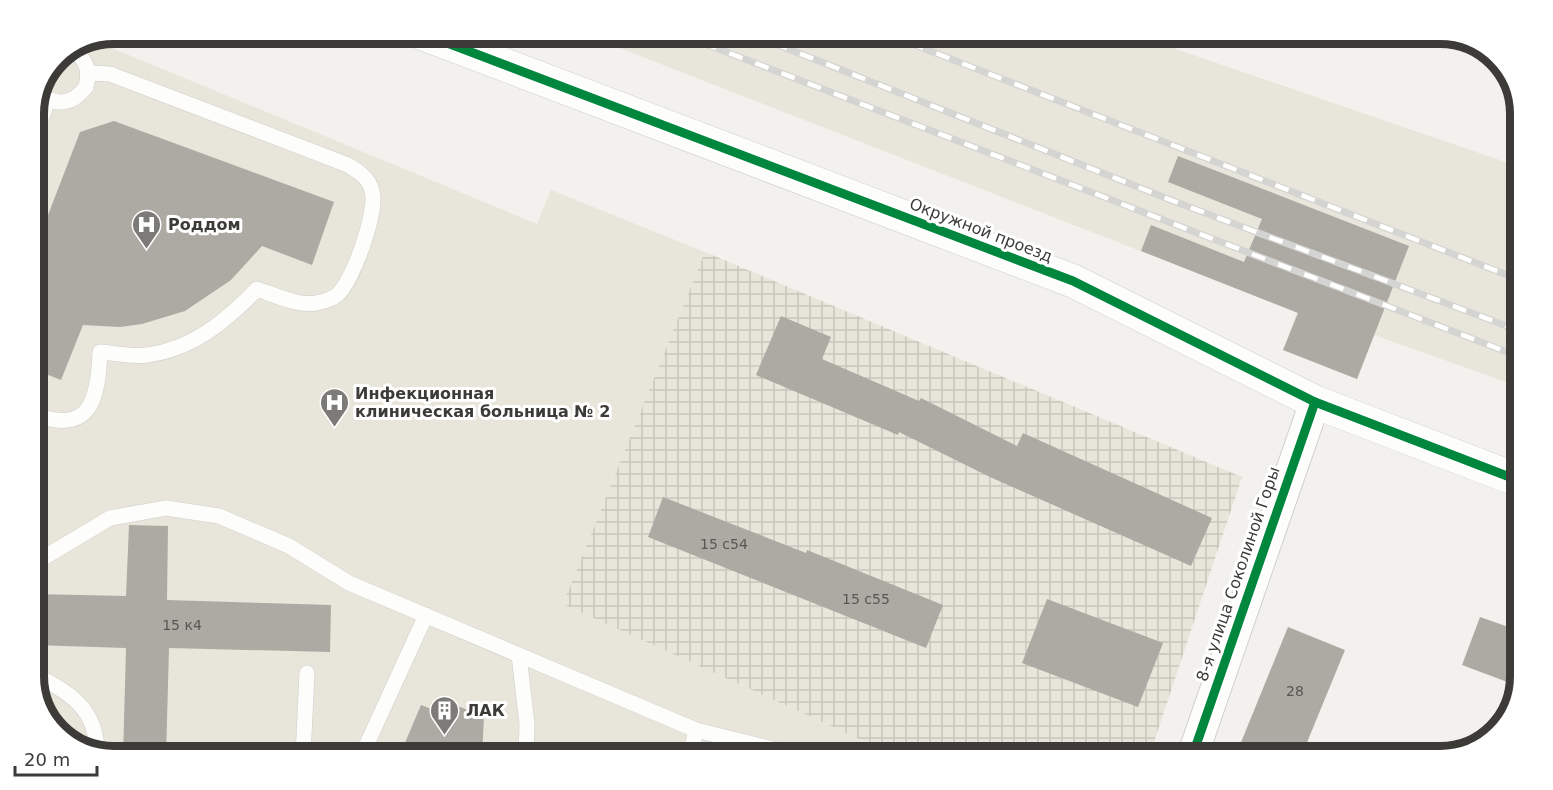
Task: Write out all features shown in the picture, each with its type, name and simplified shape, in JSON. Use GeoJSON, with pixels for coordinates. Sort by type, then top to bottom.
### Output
{"type":"FeatureCollection","features":[{"type":"Feature","properties":{"kind":"street","name":"Окружной проезд"},"geometry":{"type":"LineString","coordinates":[[450,44],[1073,281],[1315,402],[1510,477]]}},
{"type":"Feature","properties":{"kind":"street","name":"8-я улица Соколиной Горы"},"geometry":{"type":"LineString","coordinates":[[1196,746],[1315,402]]}},
{"type":"Feature","properties":{"kind":"lane"},"geometry":{"type":"LineString","coordinates":[[46,97],[70,101],[80,96],[86,87],[88,73],[82,56],[78,53]]}},
{"type":"Feature","properties":{"kind":"lane"},"geometry":{"type":"LineString","coordinates":[[44,418],[51,421],[74,420],[89,408],[98,387],[100,352],[146,355],[190,344],[228,319],[257,289],[299,302],[318,303],[337,294],[350,277],[374,208],[372,191],[363,175],[348,165],[110,74],[88,73]]}},
{"type":"Feature","properties":{"kind":"lane"},"geometry":{"type":"LineString","coordinates":[[44,557],[110,518],[166,508],[219,516],[289,546],[349,583],[696,730],[761,746]]}},
{"type":"Feature","properties":{"kind":"lane"},"geometry":{"type":"LineString","coordinates":[[366,746],[426,615]]}},
{"type":"Feature","properties":{"kind":"lane"},"geometry":{"type":"LineString","coordinates":[[519,655],[527,724],[526,746]]}},
{"type":"Feature","properties":{"kind":"lane"},"geometry":{"type":"LineString","coordinates":[[304,746],[307,673]]}},
{"type":"Feature","properties":{"kind":"lane"},"geometry":{"type":"LineString","coordinates":[[44,679],[65,689],[88,713],[97,744]]}},
{"type":"Feature","properties":{"kind":"lane"},"geometry":{"type":"LineString","coordinates":[[692,746],[696,730]]}},
{"type":"Feature","properties":{"kind":"shaded area"},"geometry":{"type":"Polygon","coordinates":[[[609,44],[1161,44],[1509,163],[1509,383],[1374,335],[1357,379],[1283,350],[1297,312],[609,44]]]}},
{"type":"Feature","properties":{"kind":"shaded area","name":"Инфекционная клиническая больница № 2"},"geometry":{"type":"Polygon","coordinates":[[[104,45],[537,224],[551,190],[705,252],[563,604],[875,746],[105,746],[75,735],[61,723],[47,699],[44,681],[44,109],[49,87],[64,64],[87,49],[104,45]]]}},
{"type":"Feature","properties":{"kind":"shaded area"},"geometry":{"type":"Polygon","coordinates":[[[705,252],[1242,477],[1153,746],[875,746],[563,604],[705,252]]]}},
{"type":"Feature","properties":{"kind":"building","name":"Роддом"},"geometry":{"type":"Polygon","coordinates":[[[114,121],[334,202],[312,265],[262,246],[231,280],[185,311],[142,324],[120,327],[83,325],[61,380],[44,373],[44,225],[80,132],[114,121]]]}},
{"type":"Feature","properties":{"kind":"building"},"geometry":{"type":"Polygon","coordinates":[[[1178,156],[1409,246],[1357,379],[1283,350],[1298,313],[1141,251],[1151,225],[1244,262],[1262,219],[1168,182],[1178,156]]]}},
{"type":"Feature","properties":{"kind":"building"},"geometry":{"type":"Polygon","coordinates":[[[781,316],[831,337],[822,359],[919,401],[921,398],[1017,446],[1023,433],[1212,518],[1191,566],[990,477],[899,432],[898,435],[756,375],[781,316]]]}},
{"type":"Feature","properties":{"kind":"building"},"geometry":{"type":"Polygon","coordinates":[[[663,497],[806,553],[807,550],[943,605],[926,648],[648,537],[663,497]]]}},
{"type":"Feature","properties":{"kind":"building"},"geometry":{"type":"Polygon","coordinates":[[[129,525],[168,526],[167,600],[331,605],[330,652],[169,648],[166,746],[123,746],[126,648],[44,645],[44,594],[126,596],[129,525]]]}},
{"type":"Feature","properties":{"kind":"building"},"geometry":{"type":"Polygon","coordinates":[[[1047,599],[1163,643],[1138,707],[1022,663],[1047,599]]]}},
{"type":"Feature","properties":{"kind":"building"},"geometry":{"type":"Polygon","coordinates":[[[1480,617],[1510,627],[1509,683],[1462,665],[1480,617]]]}},
{"type":"Feature","properties":{"kind":"building"},"geometry":{"type":"Polygon","coordinates":[[[1288,627],[1345,650],[1306,746],[1239,746],[1288,627]]]}},
{"type":"Feature","properties":{"kind":"building","name":"ЛАК"},"geometry":{"type":"Polygon","coordinates":[[[452,704],[484,716],[483,746],[404,746],[421,705],[447,715],[452,704]]]}},
{"type":"Feature","properties":{"kind":"railway"},"geometry":{"type":"LineString","coordinates":[[706,44],[1509,353]]}},
{"type":"Feature","properties":{"kind":"railway"},"geometry":{"type":"LineString","coordinates":[[776,44],[1176,202],[1509,327]]}},
{"type":"Feature","properties":{"kind":"railway"},"geometry":{"type":"LineString","coordinates":[[912,44],[1509,276]]}},
{"type":"Feature","properties":{"kind":"cycle path"},"geometry":{"type":"LineString","coordinates":[[450,44],[1073,281],[1315,402],[1510,477]]}},
{"type":"Feature","properties":{"kind":"cycle path"},"geometry":{"type":"LineString","coordinates":[[1196,746],[1315,402]]}},
{"type":"Feature","properties":{"kind":"place","name":"Роддом"},"geometry":{"type":"Point","coordinates":[147,250]}},
{"type":"Feature","properties":{"kind":"place","name":"Инфекционная клиническая больница № 2"},"geometry":{"type":"Point","coordinates":[334,428]}},
{"type":"Feature","properties":{"kind":"place","name":"ЛАК"},"geometry":{"type":"Point","coordinates":[445,736]}}]}
